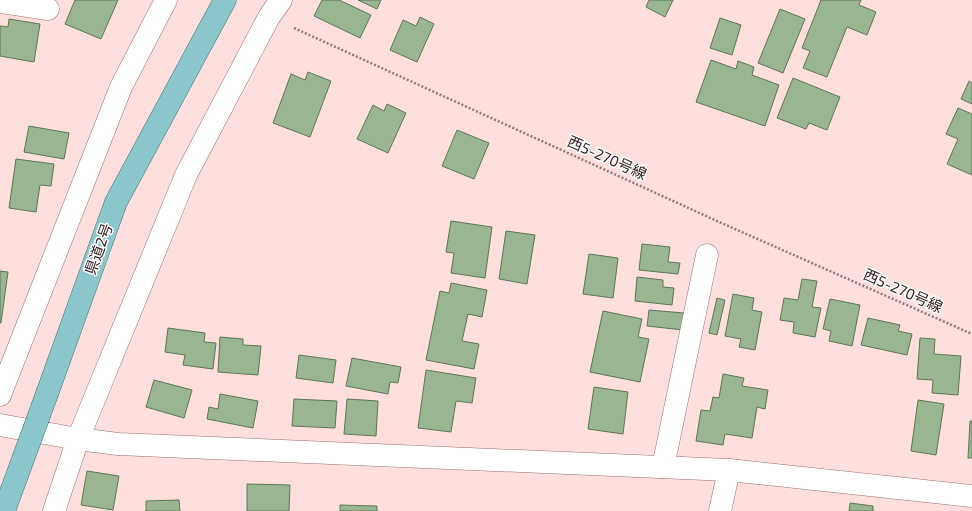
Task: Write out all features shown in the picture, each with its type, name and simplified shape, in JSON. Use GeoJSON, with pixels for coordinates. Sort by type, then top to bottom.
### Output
{"type":"FeatureCollection","features":[{"type":"Feature","properties":{"kind":"main road","name":"県道2号"},"geometry":{"type":"LineString","coordinates":[[4,511],[116,202],[225,0]]}},
{"type":"Feature","properties":{"kind":"street"},"geometry":{"type":"LineString","coordinates":[[0,395],[121,87],[166,0]]}},
{"type":"Feature","properties":{"kind":"street"},"geometry":{"type":"LineString","coordinates":[[0,2],[48,9]]}},
{"type":"Feature","properties":{"kind":"street"},"geometry":{"type":"LineString","coordinates":[[54,511],[78,439],[186,175],[275,8]]}},
{"type":"Feature","properties":{"kind":"street"},"geometry":{"type":"LineString","coordinates":[[663,467],[706,255]]}},
{"type":"Feature","properties":{"kind":"street"},"geometry":{"type":"LineString","coordinates":[[0,425],[78,439],[126,444],[729,470],[972,496]]}},
{"type":"Feature","properties":{"kind":"street"},"geometry":{"type":"LineString","coordinates":[[720,511],[729,470]]}},
{"type":"Feature","properties":{"kind":"path","name":"西5-270号線"},"geometry":{"type":"LineString","coordinates":[[275,8],[725,224],[972,334]]}},
{"type":"Feature","properties":{"kind":"building"},"geometry":{"type":"Polygon","coordinates":[[[75,0],[118,0],[101,39],[65,24],[75,0]]]}},
{"type":"Feature","properties":{"kind":"building"},"geometry":{"type":"Polygon","coordinates":[[[322,0],[339,0],[371,15],[360,38],[314,16],[322,0]]]}},
{"type":"Feature","properties":{"kind":"building"},"geometry":{"type":"Polygon","coordinates":[[[358,0],[381,0],[377,9],[358,0]]]}},
{"type":"Feature","properties":{"kind":"building"},"geometry":{"type":"Polygon","coordinates":[[[649,0],[673,0],[665,17],[646,7],[649,0]]]}},
{"type":"Feature","properties":{"kind":"building"},"geometry":{"type":"Polygon","coordinates":[[[821,0],[861,0],[859,5],[876,12],[867,35],[847,27],[827,77],[803,68],[810,51],[802,48],[821,0]]]}},
{"type":"Feature","properties":{"kind":"building"},"geometry":{"type":"Polygon","coordinates":[[[780,9],[805,19],[783,73],[758,63],[780,9]]]}},
{"type":"Feature","properties":{"kind":"building"},"geometry":{"type":"Polygon","coordinates":[[[420,17],[434,24],[417,62],[390,50],[403,20],[416,26],[420,17]]]}},
{"type":"Feature","properties":{"kind":"building"},"geometry":{"type":"Polygon","coordinates":[[[720,18],[741,25],[732,55],[710,48],[720,18]]]}},
{"type":"Feature","properties":{"kind":"building"},"geometry":{"type":"Polygon","coordinates":[[[9,19],[40,24],[34,62],[0,56],[0,26],[8,27],[9,19]]]}},
{"type":"Feature","properties":{"kind":"building"},"geometry":{"type":"Polygon","coordinates":[[[711,60],[736,69],[738,61],[754,67],[752,75],[779,85],[765,126],[696,102],[711,60]]]}},
{"type":"Feature","properties":{"kind":"building"},"geometry":{"type":"Polygon","coordinates":[[[308,72],[331,81],[310,137],[273,123],[291,74],[305,80],[308,72]]]}},
{"type":"Feature","properties":{"kind":"building"},"geometry":{"type":"Polygon","coordinates":[[[793,78],[840,97],[827,130],[809,123],[806,129],[777,118],[793,78]]]}},
{"type":"Feature","properties":{"kind":"building"},"geometry":{"type":"Polygon","coordinates":[[[969,81],[972,83],[972,104],[961,99],[969,81]]]}},
{"type":"Feature","properties":{"kind":"building"},"geometry":{"type":"Polygon","coordinates":[[[387,104],[406,113],[388,153],[357,139],[373,105],[384,111],[387,104]]]}},
{"type":"Feature","properties":{"kind":"building"},"geometry":{"type":"Polygon","coordinates":[[[958,108],[972,114],[972,175],[947,164],[958,139],[946,134],[958,108]]]}},
{"type":"Feature","properties":{"kind":"building"},"geometry":{"type":"Polygon","coordinates":[[[29,126],[69,133],[64,159],[24,152],[29,126]]]}},
{"type":"Feature","properties":{"kind":"building"},"geometry":{"type":"Polygon","coordinates":[[[457,130],[489,143],[474,179],[442,166],[457,130]]]}},
{"type":"Feature","properties":{"kind":"building"},"geometry":{"type":"Polygon","coordinates":[[[16,159],[54,164],[51,186],[40,185],[36,212],[9,208],[16,159]]]}},
{"type":"Feature","properties":{"kind":"building"},"geometry":{"type":"Polygon","coordinates":[[[451,221],[492,227],[485,278],[451,273],[454,253],[446,252],[451,221]]]}},
{"type":"Feature","properties":{"kind":"building"},"geometry":{"type":"Polygon","coordinates":[[[506,231],[535,235],[527,284],[499,279],[506,231]]]}},
{"type":"Feature","properties":{"kind":"building"},"geometry":{"type":"Polygon","coordinates":[[[642,244],[670,247],[668,262],[680,263],[678,274],[639,270],[642,244]]]}},
{"type":"Feature","properties":{"kind":"building"},"geometry":{"type":"Polygon","coordinates":[[[589,254],[618,258],[613,298],[583,294],[589,254]]]}},
{"type":"Feature","properties":{"kind":"building"},"geometry":{"type":"Polygon","coordinates":[[[0,271],[8,272],[1,323],[0,323],[0,271]]]}},
{"type":"Feature","properties":{"kind":"building"},"geometry":{"type":"Polygon","coordinates":[[[637,277],[663,280],[663,287],[674,288],[672,305],[635,301],[637,277]]]}},
{"type":"Feature","properties":{"kind":"building"},"geometry":{"type":"Polygon","coordinates":[[[802,279],[817,281],[812,307],[821,308],[815,337],[793,333],[794,322],[780,320],[784,298],[798,300],[802,279]]]}},
{"type":"Feature","properties":{"kind":"building"},"geometry":{"type":"Polygon","coordinates":[[[451,283],[487,290],[482,317],[468,314],[462,341],[479,344],[474,369],[426,360],[440,291],[449,293],[451,283]]]}},
{"type":"Feature","properties":{"kind":"building"},"geometry":{"type":"Polygon","coordinates":[[[733,294],[754,298],[752,310],[762,312],[755,350],[739,347],[741,339],[725,336],[733,294]]]}},
{"type":"Feature","properties":{"kind":"building"},"geometry":{"type":"Polygon","coordinates":[[[717,298],[725,300],[717,335],[709,333],[717,298]]]}},
{"type":"Feature","properties":{"kind":"building"},"geometry":{"type":"Polygon","coordinates":[[[830,299],[860,305],[852,346],[829,341],[831,331],[823,329],[830,299]]]}},
{"type":"Feature","properties":{"kind":"building"},"geometry":{"type":"Polygon","coordinates":[[[649,310],[684,313],[683,330],[647,326],[649,310]]]}},
{"type":"Feature","properties":{"kind":"building"},"geometry":{"type":"Polygon","coordinates":[[[603,311],[642,319],[638,337],[649,339],[640,382],[590,372],[603,311]]]}},
{"type":"Feature","properties":{"kind":"building"},"geometry":{"type":"Polygon","coordinates":[[[868,318],[900,325],[898,331],[912,334],[907,355],[861,345],[868,318]]]}},
{"type":"Feature","properties":{"kind":"building"},"geometry":{"type":"Polygon","coordinates":[[[168,328],[205,333],[204,342],[216,343],[213,369],[183,365],[185,355],[165,352],[168,328]]]}},
{"type":"Feature","properties":{"kind":"building"},"geometry":{"type":"Polygon","coordinates":[[[220,337],[243,339],[243,345],[261,346],[258,375],[218,372],[220,337]]]}},
{"type":"Feature","properties":{"kind":"building"},"geometry":{"type":"Polygon","coordinates":[[[920,338],[935,339],[934,354],[961,356],[958,395],[932,393],[933,380],[917,379],[920,338]]]}},
{"type":"Feature","properties":{"kind":"building"},"geometry":{"type":"Polygon","coordinates":[[[299,355],[336,360],[333,383],[296,378],[299,355]]]}},
{"type":"Feature","properties":{"kind":"building"},"geometry":{"type":"Polygon","coordinates":[[[352,358],[401,367],[398,383],[390,382],[388,394],[346,386],[352,358]]]}},
{"type":"Feature","properties":{"kind":"building"},"geometry":{"type":"Polygon","coordinates":[[[426,370],[476,378],[472,403],[456,401],[451,432],[418,428],[426,370]]]}},
{"type":"Feature","properties":{"kind":"building"},"geometry":{"type":"Polygon","coordinates":[[[723,374],[744,378],[742,386],[768,390],[765,409],[757,407],[752,438],[725,434],[723,445],[696,441],[701,410],[710,411],[713,397],[719,398],[723,374]]]}},
{"type":"Feature","properties":{"kind":"building"},"geometry":{"type":"Polygon","coordinates":[[[154,380],[192,390],[184,418],[146,407],[154,380]]]}},
{"type":"Feature","properties":{"kind":"building"},"geometry":{"type":"Polygon","coordinates":[[[594,387],[628,392],[623,434],[588,429],[594,387]]]}},
{"type":"Feature","properties":{"kind":"building"},"geometry":{"type":"Polygon","coordinates":[[[220,394],[258,401],[253,428],[207,419],[209,407],[218,409],[220,394]]]}},
{"type":"Feature","properties":{"kind":"building"},"geometry":{"type":"Polygon","coordinates":[[[294,399],[337,401],[335,428],[292,426],[294,399]]]}},
{"type":"Feature","properties":{"kind":"building"},"geometry":{"type":"Polygon","coordinates":[[[347,399],[378,401],[376,436],[344,434],[347,399]]]}},
{"type":"Feature","properties":{"kind":"building"},"geometry":{"type":"Polygon","coordinates":[[[918,400],[944,404],[936,455],[911,451],[918,400]]]}},
{"type":"Feature","properties":{"kind":"building"},"geometry":{"type":"Polygon","coordinates":[[[970,421],[972,421],[972,458],[968,458],[970,421]]]}},
{"type":"Feature","properties":{"kind":"building"},"geometry":{"type":"Polygon","coordinates":[[[87,471],[119,476],[113,510],[81,505],[87,471]]]}},
{"type":"Feature","properties":{"kind":"building"},"geometry":{"type":"Polygon","coordinates":[[[247,484],[290,485],[289,511],[247,511],[247,484]]]}},
{"type":"Feature","properties":{"kind":"building"},"geometry":{"type":"Polygon","coordinates":[[[179,500],[180,511],[146,511],[146,501],[179,500]]]}},
{"type":"Feature","properties":{"kind":"building"},"geometry":{"type":"Polygon","coordinates":[[[850,503],[873,506],[873,511],[849,511],[850,503]]]}},
{"type":"Feature","properties":{"kind":"building"},"geometry":{"type":"Polygon","coordinates":[[[340,505],[377,506],[377,511],[340,511],[340,505]]]}}]}
